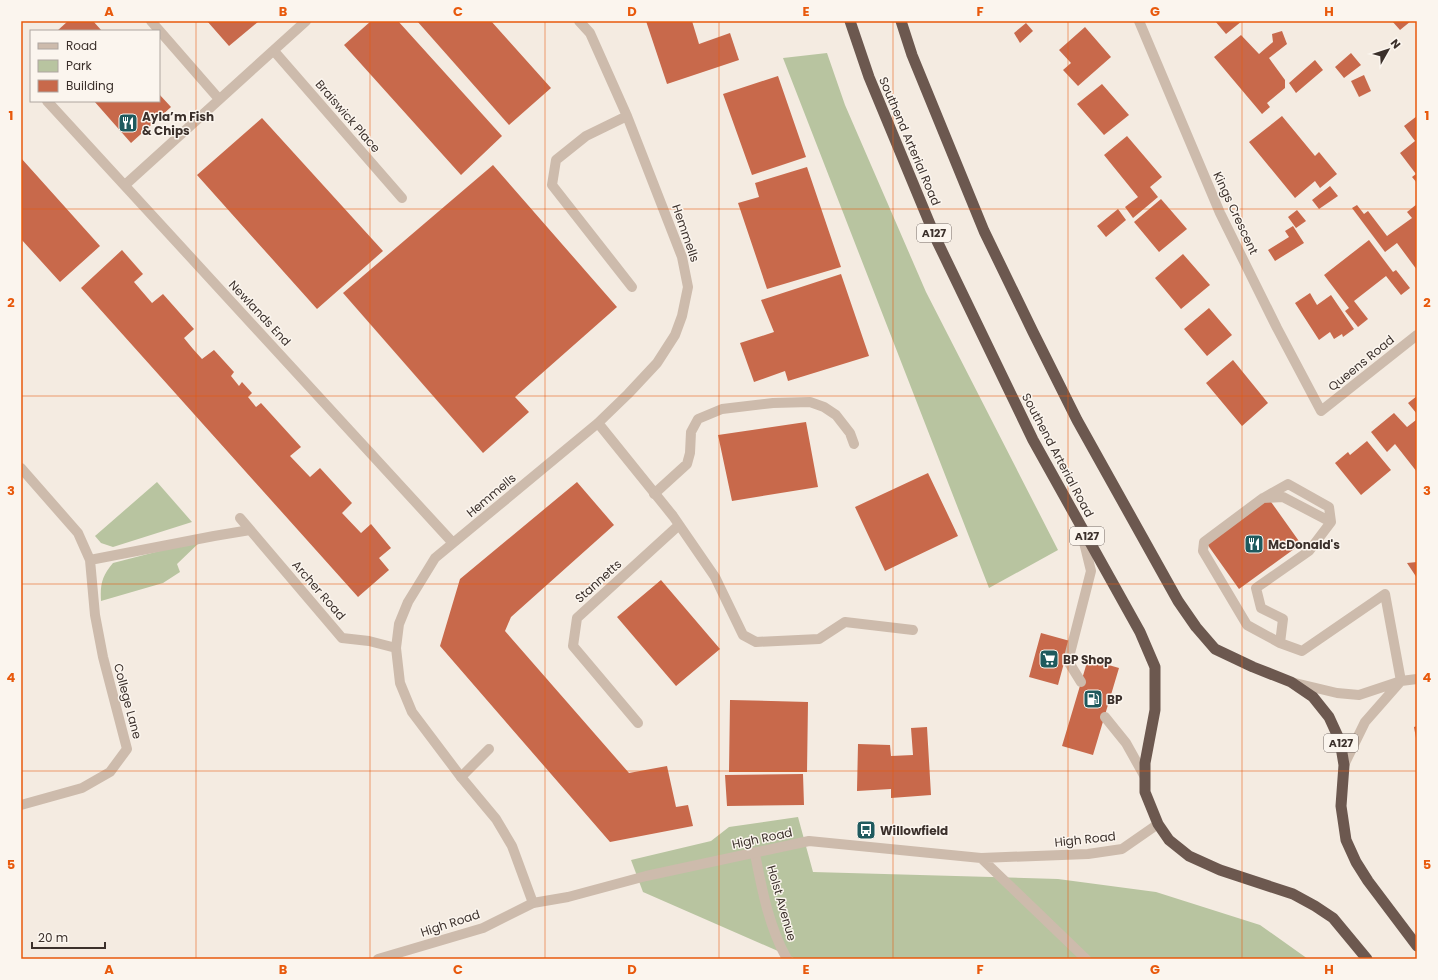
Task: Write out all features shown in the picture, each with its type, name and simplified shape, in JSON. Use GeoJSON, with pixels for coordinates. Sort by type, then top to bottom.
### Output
{"type":"FeatureCollection","features":[{"type":"Feature","properties":{"kind":"highway","name":"Southend Arterial Road"},"geometry":{"type":"LineString","coordinates":[[850,21],[869,77],[938,240],[1033,440],[1140,632],[1155,667],[1155,710],[1146,764],[1145,792],[1158,824],[1169,840],[1189,856],[1220,870],[1293,894],[1315,906],[1333,918],[1368,959]]}},
{"type":"Feature","properties":{"kind":"highway","name":"A127"},"geometry":{"type":"LineString","coordinates":[[901,21],[912,54],[984,231],[1077,420],[1178,601],[1196,627],[1215,649],[1253,668],[1291,682],[1313,697],[1329,717],[1340,741],[1344,765],[1341,806],[1346,840],[1356,862],[1368,881],[1417,946]]}},
{"type":"Feature","properties":{"kind":"street"},"geometry":{"type":"LineString","coordinates":[[151,21],[159,30]]}},
{"type":"Feature","properties":{"kind":"street"},"geometry":{"type":"LineString","coordinates":[[125,185],[306,21]]}},
{"type":"Feature","properties":{"kind":"street","name":"Hemmells"},"geometry":{"type":"LineString","coordinates":[[533,903],[512,846],[496,819],[461,777],[412,712],[400,683],[396,648],[399,624],[408,602],[436,558],[598,423],[657,363],[675,335],[682,316],[688,286],[682,257],[627,116],[590,33],[579,21]]}},
{"type":"Feature","properties":{"kind":"street","name":"Kings Crescent"},"geometry":{"type":"LineString","coordinates":[[1139,21],[1220,213],[1277,328],[1321,411]]}},
{"type":"Feature","properties":{"kind":"street"},"geometry":{"type":"LineString","coordinates":[[160,31],[219,100]]}},
{"type":"Feature","properties":{"kind":"street","name":"Braiswick Place"},"geometry":{"type":"LineString","coordinates":[[274,51],[402,198]]}},
{"type":"Feature","properties":{"kind":"street","name":"Newlands End"},"geometry":{"type":"LineString","coordinates":[[48,102],[453,543]]}},
{"type":"Feature","properties":{"kind":"street"},"geometry":{"type":"LineString","coordinates":[[627,116],[586,136],[556,160],[552,185],[632,287]]}},
{"type":"Feature","properties":{"kind":"street","name":"Queens Road"},"geometry":{"type":"LineString","coordinates":[[1321,411],[1417,335]]}},
{"type":"Feature","properties":{"kind":"street"},"geometry":{"type":"LineString","coordinates":[[654,494],[687,464],[690,453],[691,432],[698,419],[722,409],[773,403],[810,402],[824,407],[836,415],[850,433],[854,444]]}},
{"type":"Feature","properties":{"kind":"street"},"geometry":{"type":"LineString","coordinates":[[598,423],[679,525],[714,576],[743,635],[756,642],[820,639],[844,622],[913,630]]}},
{"type":"Feature","properties":{"kind":"street","name":"College Lane"},"geometry":{"type":"LineString","coordinates":[[21,468],[78,533],[90,560],[95,615],[103,657],[127,749],[110,772],[82,788],[21,805]]}},
{"type":"Feature","properties":{"kind":"street"},"geometry":{"type":"LineString","coordinates":[[1280,643],[1283,619],[1261,608],[1256,588],[1309,551],[1331,522],[1283,497],[1264,498],[1204,542],[1204,551],[1247,625],[1280,643],[1302,651],[1385,594],[1401,682]]}},
{"type":"Feature","properties":{"kind":"street","name":"Archer Road"},"geometry":{"type":"LineString","coordinates":[[240,518],[342,638],[369,641],[396,648]]}},
{"type":"Feature","properties":{"kind":"street"},"geometry":{"type":"LineString","coordinates":[[1079,522],[1091,571],[1068,661],[1081,682]]}},
{"type":"Feature","properties":{"kind":"street","name":"Stannetts"},"geometry":{"type":"LineString","coordinates":[[638,723],[573,646],[577,618],[679,525]]}},
{"type":"Feature","properties":{"kind":"street"},"geometry":{"type":"LineString","coordinates":[[90,560],[250,530]]}},
{"type":"Feature","properties":{"kind":"street"},"geometry":{"type":"LineString","coordinates":[[1291,682],[1337,693],[1359,695],[1401,682],[1417,679]]}},
{"type":"Feature","properties":{"kind":"street"},"geometry":{"type":"LineString","coordinates":[[1344,765],[1365,722],[1401,682]]}},
{"type":"Feature","properties":{"kind":"street"},"geometry":{"type":"LineString","coordinates":[[1104,717],[1126,743],[1145,777]]}},
{"type":"Feature","properties":{"kind":"street"},"geometry":{"type":"LineString","coordinates":[[461,777],[489,749]]}},
{"type":"Feature","properties":{"kind":"street","name":"High Road"},"geometry":{"type":"LineString","coordinates":[[378,959],[483,928],[533,903],[568,897],[646,876],[717,860],[755,854],[809,841],[981,858],[1088,854],[1122,849],[1158,824]]}},
{"type":"Feature","properties":{"kind":"street","name":"Holst Avenue"},"geometry":{"type":"LineString","coordinates":[[755,854],[764,897],[778,944],[787,959]]}},
{"type":"Feature","properties":{"kind":"street"},"geometry":{"type":"LineString","coordinates":[[981,858],[1086,959]]}},
{"type":"Feature","properties":{"kind":"green space"},"geometry":{"type":"Polygon","coordinates":[[[827,53],[845,105],[926,292],[1058,550],[989,588],[783,58],[827,53]]]}},
{"type":"Feature","properties":{"kind":"green space"},"geometry":{"type":"Polygon","coordinates":[[[157,482],[192,522],[113,547],[101,543],[95,536],[157,482]]]}},
{"type":"Feature","properties":{"kind":"green space"},"geometry":{"type":"Polygon","coordinates":[[[202,540],[177,564],[180,572],[163,583],[101,601],[102,580],[113,563],[202,540]]]}},
{"type":"Feature","properties":{"kind":"green space"},"geometry":{"type":"Polygon","coordinates":[[[798,817],[813,872],[1058,879],[1156,892],[1260,925],[1308,959],[796,959],[643,892],[631,860],[711,841],[729,827],[798,817]]]}},
{"type":"Feature","properties":{"kind":"building"},"geometry":{"type":"Polygon","coordinates":[[[68,21],[93,21],[101,30],[58,30],[68,21]]]}},
{"type":"Feature","properties":{"kind":"building"},"geometry":{"type":"Polygon","coordinates":[[[207,21],[259,21],[229,46],[207,21]]]}},
{"type":"Feature","properties":{"kind":"building"},"geometry":{"type":"Polygon","coordinates":[[[371,21],[398,21],[502,136],[461,175],[344,45],[371,21]]]}},
{"type":"Feature","properties":{"kind":"building"},"geometry":{"type":"Polygon","coordinates":[[[417,21],[491,21],[551,88],[509,125],[417,21]]]}},
{"type":"Feature","properties":{"kind":"building"},"geometry":{"type":"Polygon","coordinates":[[[646,21],[692,21],[699,44],[730,33],[739,60],[667,84],[646,21]]]}},
{"type":"Feature","properties":{"kind":"building"},"geometry":{"type":"Polygon","coordinates":[[[1215,21],[1242,21],[1226,34],[1215,21]]]}},
{"type":"Feature","properties":{"kind":"building"},"geometry":{"type":"Polygon","coordinates":[[[1392,21],[1411,21],[1400,30],[1392,21]]]}},
{"type":"Feature","properties":{"kind":"building"},"geometry":{"type":"Polygon","coordinates":[[[1026,23],[1033,31],[1020,43],[1014,33],[1026,23]]]}},
{"type":"Feature","properties":{"kind":"building"},"geometry":{"type":"Polygon","coordinates":[[[1085,27],[1111,57],[1078,86],[1063,70],[1071,63],[1059,50],[1085,27]]]}},
{"type":"Feature","properties":{"kind":"building"},"geometry":{"type":"Polygon","coordinates":[[[1282,31],[1287,44],[1269,58],[1285,80],[1285,88],[1267,103],[1270,107],[1262,114],[1214,57],[1241,35],[1259,54],[1273,42],[1272,34],[1282,31]]]}},
{"type":"Feature","properties":{"kind":"building"},"geometry":{"type":"Polygon","coordinates":[[[1351,53],[1361,65],[1344,78],[1335,67],[1351,53]]]}},
{"type":"Feature","properties":{"kind":"building"},"geometry":{"type":"Polygon","coordinates":[[[1315,60],[1323,70],[1296,93],[1289,83],[1315,60]]]}},
{"type":"Feature","properties":{"kind":"building"},"geometry":{"type":"Polygon","coordinates":[[[1364,75],[1371,91],[1359,97],[1351,81],[1364,75]]]}},
{"type":"Feature","properties":{"kind":"building"},"geometry":{"type":"Polygon","coordinates":[[[778,76],[806,157],[752,175],[723,94],[778,76]]]}},
{"type":"Feature","properties":{"kind":"building"},"geometry":{"type":"Polygon","coordinates":[[[1102,84],[1129,115],[1104,135],[1077,104],[1102,84]]]}},
{"type":"Feature","properties":{"kind":"building"},"geometry":{"type":"Polygon","coordinates":[[[160,95],[171,107],[131,143],[95,102],[160,102],[160,95]]]}},
{"type":"Feature","properties":{"kind":"building"},"geometry":{"type":"Polygon","coordinates":[[[1282,116],[1315,156],[1319,152],[1337,174],[1320,188],[1315,181],[1295,198],[1249,142],[1282,116]]]}},
{"type":"Feature","properties":{"kind":"building"},"geometry":{"type":"Polygon","coordinates":[[[1417,116],[1417,183],[1412,177],[1416,174],[1400,153],[1415,141],[1404,126],[1417,116]]]}},
{"type":"Feature","properties":{"kind":"building"},"geometry":{"type":"Polygon","coordinates":[[[262,118],[383,251],[317,309],[197,175],[262,118]]]}},
{"type":"Feature","properties":{"kind":"building"},"geometry":{"type":"Polygon","coordinates":[[[1127,136],[1162,177],[1150,187],[1158,197],[1133,218],[1125,207],[1138,197],[1104,155],[1127,136]]]}},
{"type":"Feature","properties":{"kind":"building"},"geometry":{"type":"Polygon","coordinates":[[[21,158],[100,246],[60,282],[21,239],[21,158]]]}},
{"type":"Feature","properties":{"kind":"building"},"geometry":{"type":"Polygon","coordinates":[[[493,165],[617,307],[515,397],[529,412],[483,453],[343,293],[493,165]]]}},
{"type":"Feature","properties":{"kind":"building"},"geometry":{"type":"Polygon","coordinates":[[[807,167],[841,267],[767,289],[738,203],[759,197],[755,183],[807,167]]]}},
{"type":"Feature","properties":{"kind":"building"},"geometry":{"type":"Polygon","coordinates":[[[1330,186],[1338,196],[1319,209],[1312,200],[1330,186]]]}},
{"type":"Feature","properties":{"kind":"building"},"geometry":{"type":"Polygon","coordinates":[[[1161,199],[1187,229],[1159,252],[1134,222],[1161,199]]]}},
{"type":"Feature","properties":{"kind":"building"},"geometry":{"type":"Polygon","coordinates":[[[1417,204],[1417,270],[1397,243],[1385,252],[1352,208],[1357,205],[1364,214],[1368,211],[1387,236],[1412,218],[1407,212],[1417,204]]]}},
{"type":"Feature","properties":{"kind":"building"},"geometry":{"type":"Polygon","coordinates":[[[1118,209],[1126,220],[1106,237],[1097,226],[1118,209]]]}},
{"type":"Feature","properties":{"kind":"building"},"geometry":{"type":"Polygon","coordinates":[[[1297,210],[1306,221],[1296,228],[1288,217],[1297,210]]]}},
{"type":"Feature","properties":{"kind":"building"},"geometry":{"type":"Polygon","coordinates":[[[1293,226],[1304,243],[1275,261],[1268,250],[1289,237],[1285,231],[1293,226]]]}},
{"type":"Feature","properties":{"kind":"building"},"geometry":{"type":"Polygon","coordinates":[[[1369,240],[1393,272],[1396,270],[1410,288],[1401,295],[1386,276],[1354,301],[1368,319],[1358,327],[1345,311],[1349,308],[1324,275],[1369,240]]]}},
{"type":"Feature","properties":{"kind":"building"},"geometry":{"type":"Polygon","coordinates":[[[122,250],[143,274],[134,282],[152,303],[163,294],[194,329],[184,338],[202,359],[214,350],[234,372],[231,376],[239,386],[242,382],[252,393],[248,397],[256,407],[261,403],[301,447],[290,456],[310,477],[320,468],[352,503],[342,513],[361,533],[371,524],[391,548],[379,558],[389,570],[358,597],[81,288],[122,250]]]}},
{"type":"Feature","properties":{"kind":"building"},"geometry":{"type":"Polygon","coordinates":[[[1183,254],[1210,285],[1181,309],[1155,278],[1183,254]]]}},
{"type":"Feature","properties":{"kind":"building"},"geometry":{"type":"Polygon","coordinates":[[[841,274],[869,356],[788,381],[785,371],[754,382],[740,343],[774,332],[761,300],[841,274]]]}},
{"type":"Feature","properties":{"kind":"building"},"geometry":{"type":"Polygon","coordinates":[[[1310,293],[1317,305],[1331,295],[1354,329],[1343,337],[1342,334],[1334,339],[1330,332],[1319,340],[1295,303],[1310,293]]]}},
{"type":"Feature","properties":{"kind":"building"},"geometry":{"type":"Polygon","coordinates":[[[1209,308],[1232,335],[1207,356],[1184,329],[1209,308]]]}},
{"type":"Feature","properties":{"kind":"building"},"geometry":{"type":"Polygon","coordinates":[[[1233,360],[1268,403],[1242,426],[1206,383],[1233,360]]]}},
{"type":"Feature","properties":{"kind":"building"},"geometry":{"type":"Polygon","coordinates":[[[1417,396],[1417,414],[1408,403],[1417,396]]]}},
{"type":"Feature","properties":{"kind":"building"},"geometry":{"type":"Polygon","coordinates":[[[1394,413],[1407,427],[1416,420],[1417,422],[1417,472],[1395,444],[1387,452],[1371,432],[1394,413]]]}},
{"type":"Feature","properties":{"kind":"building"},"geometry":{"type":"Polygon","coordinates":[[[806,422],[818,487],[732,501],[718,435],[806,422]]]}},
{"type":"Feature","properties":{"kind":"building"},"geometry":{"type":"Polygon","coordinates":[[[1367,441],[1391,470],[1361,495],[1335,463],[1348,452],[1350,455],[1367,441]]]}},
{"type":"Feature","properties":{"kind":"building"},"geometry":{"type":"Polygon","coordinates":[[[928,473],[958,536],[885,571],[855,507],[928,473]]]}},
{"type":"Feature","properties":{"kind":"building"},"geometry":{"type":"Polygon","coordinates":[[[577,482],[614,525],[511,617],[505,631],[629,773],[667,766],[676,807],[688,805],[693,826],[610,842],[440,646],[460,579],[577,482]]]}},
{"type":"Feature","properties":{"kind":"building","name":"McDonald's"},"geometry":{"type":"Polygon","coordinates":[[[1269,499],[1301,544],[1239,589],[1207,544],[1269,499]]]}},
{"type":"Feature","properties":{"kind":"building"},"geometry":{"type":"Polygon","coordinates":[[[1417,562],[1417,578],[1407,563],[1417,562]]]}},
{"type":"Feature","properties":{"kind":"building"},"geometry":{"type":"Polygon","coordinates":[[[661,580],[720,649],[676,686],[617,617],[661,580]]]}},
{"type":"Feature","properties":{"kind":"building","name":"BP Shop"},"geometry":{"type":"Polygon","coordinates":[[[1041,633],[1070,641],[1058,685],[1029,677],[1041,633]]]}},
{"type":"Feature","properties":{"kind":"building","name":"BP"},"geometry":{"type":"Polygon","coordinates":[[[1088,659],[1119,668],[1093,755],[1062,746],[1088,659]]]}},
{"type":"Feature","properties":{"kind":"building"},"geometry":{"type":"Polygon","coordinates":[[[730,700],[808,702],[807,772],[729,772],[730,700]]]}},
{"type":"Feature","properties":{"kind":"building"},"geometry":{"type":"Polygon","coordinates":[[[1417,726],[1417,738],[1416,738],[1414,727],[1417,726]]]}},
{"type":"Feature","properties":{"kind":"building"},"geometry":{"type":"Polygon","coordinates":[[[927,727],[931,795],[891,798],[891,789],[857,791],[858,744],[890,745],[891,756],[913,755],[911,728],[927,727]]]}},
{"type":"Feature","properties":{"kind":"building"},"geometry":{"type":"Polygon","coordinates":[[[803,774],[804,805],[727,806],[725,775],[803,774]]]}},
{"type":"Feature","properties":{"kind":"place","name":"Ayla’m Fish & Chips"},"geometry":{"type":"Point","coordinates":[128,123]}},
{"type":"Feature","properties":{"kind":"place","name":"McDonald's"},"geometry":{"type":"Point","coordinates":[1254,544]}},
{"type":"Feature","properties":{"kind":"place","name":"BP Shop"},"geometry":{"type":"Point","coordinates":[1049,659]}},
{"type":"Feature","properties":{"kind":"place","name":"BP"},"geometry":{"type":"Point","coordinates":[1093,699]}},
{"type":"Feature","properties":{"kind":"place","name":"Willowfield"},"geometry":{"type":"Point","coordinates":[866,830]}}]}
